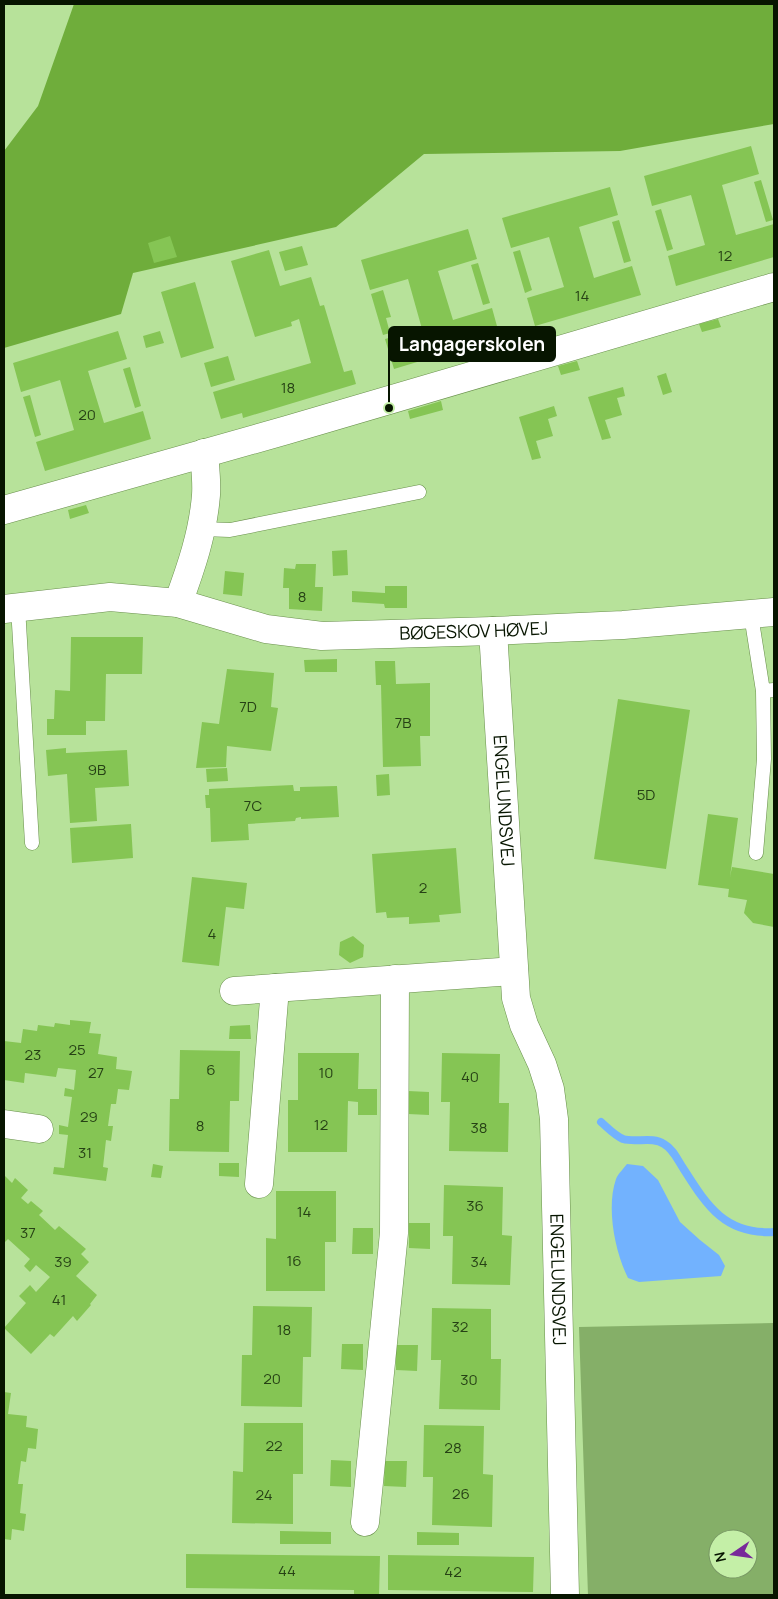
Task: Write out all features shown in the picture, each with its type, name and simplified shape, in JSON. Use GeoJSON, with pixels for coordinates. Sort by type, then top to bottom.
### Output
{"type":"FeatureCollection","features":[{"type":"Feature","properties":{"kind":"street"},"geometry":{"type":"LineString","coordinates":[[4,510],[774,287]]}},
{"type":"Feature","properties":{"kind":"street"},"geometry":{"type":"LineString","coordinates":[[178,603],[195,558],[202,529],[206,494],[204,452]]}},
{"type":"Feature","properties":{"kind":"street","name":"BØGESKOV HØVEJ"},"geometry":{"type":"LineString","coordinates":[[11,608],[110,597],[178,603],[266,629],[322,636],[623,625],[763,613]]}},
{"type":"Feature","properties":{"kind":"street","name":"ENGELUNDSVEJ"},"geometry":{"type":"LineString","coordinates":[[493,631],[516,998],[524,1025],[542,1064],[550,1089],[554,1119],[565,1595]]}},
{"type":"Feature","properties":{"kind":"street"},"geometry":{"type":"LineString","coordinates":[[234,990],[514,971]]}},
{"type":"Feature","properties":{"kind":"street"},"geometry":{"type":"LineString","coordinates":[[365,1522],[394,1233],[395,979]]}},
{"type":"Feature","properties":{"kind":"street"},"geometry":{"type":"LineString","coordinates":[[259,1184],[275,988]]}},
{"type":"Feature","properties":{"kind":"street"},"geometry":{"type":"LineString","coordinates":[[4,1124],[39,1129]]}},
{"type":"Feature","properties":{"kind":"lane"},"geometry":{"type":"LineString","coordinates":[[202,529],[230,530],[419,492]]}},
{"type":"Feature","properties":{"kind":"lane"},"geometry":{"type":"LineString","coordinates":[[11,608],[32,843]]}},
{"type":"Feature","properties":{"kind":"lane"},"geometry":{"type":"LineString","coordinates":[[756,853],[769,691],[763,613]]}},
{"type":"Feature","properties":{"kind":"green space"},"geometry":{"type":"Polygon","coordinates":[[[74,4],[774,4],[774,124],[620,151],[424,154],[336,227],[133,273],[121,314],[4,348],[4,151],[38,106],[74,4]]]}},
{"type":"Feature","properties":{"kind":"green space"},"geometry":{"type":"Polygon","coordinates":[[[774,1323],[774,1595],[588,1595],[579,1327],[774,1323]]]}},
{"type":"Feature","properties":{"kind":"water"},"geometry":{"type":"Polygon","coordinates":[[[627,1164],[643,1166],[658,1180],[680,1222],[719,1255],[725,1266],[721,1276],[639,1282],[628,1278],[619,1256],[612,1216],[613,1191],[616,1179],[627,1164]]]}},
{"type":"Feature","properties":{"kind":"building"},"geometry":{"type":"Polygon","coordinates":[[[751,146],[759,174],[722,185],[736,235],[774,224],[774,257],[676,286],[668,256],[705,245],[691,195],[652,206],[644,176],[751,146]]]}},
{"type":"Feature","properties":{"kind":"building"},"geometry":{"type":"Polygon","coordinates":[[[761,180],[773,220],[766,222],[754,182],[761,180]]]}},
{"type":"Feature","properties":{"kind":"building"},"geometry":{"type":"Polygon","coordinates":[[[610,187],[618,215],[579,227],[594,278],[632,266],[641,295],[535,326],[527,298],[564,287],[549,237],[511,248],[502,218],[610,187]]]}},
{"type":"Feature","properties":{"kind":"building"},"geometry":{"type":"Polygon","coordinates":[[[661,209],[673,249],[667,251],[655,211],[661,209]]]}},
{"type":"Feature","properties":{"kind":"building"},"geometry":{"type":"Polygon","coordinates":[[[619,220],[631,261],[624,263],[612,222],[619,220]]]}},
{"type":"Feature","properties":{"kind":"building"},"geometry":{"type":"Polygon","coordinates":[[[468,229],[477,259],[438,271],[453,320],[492,308],[500,337],[394,369],[385,339],[422,329],[408,279],[370,290],[361,260],[468,229]]]}},
{"type":"Feature","properties":{"kind":"building"},"geometry":{"type":"Polygon","coordinates":[[[170,236],[177,257],[154,263],[148,243],[170,236]]]}},
{"type":"Feature","properties":{"kind":"building"},"geometry":{"type":"Polygon","coordinates":[[[302,246],[308,265],[285,271],[279,252],[302,246]]]}},
{"type":"Feature","properties":{"kind":"building"},"geometry":{"type":"Polygon","coordinates":[[[269,250],[280,286],[311,277],[320,306],[324,305],[344,372],[352,370],[356,384],[243,418],[242,413],[221,419],[213,392],[311,363],[299,319],[291,322],[292,326],[255,337],[231,261],[269,250]]]}},
{"type":"Feature","properties":{"kind":"building"},"geometry":{"type":"Polygon","coordinates":[[[520,250],[532,290],[525,293],[513,252],[520,250]]]}},
{"type":"Feature","properties":{"kind":"building"},"geometry":{"type":"Polygon","coordinates":[[[478,263],[490,303],[483,305],[471,265],[478,263]]]}},
{"type":"Feature","properties":{"kind":"building"},"geometry":{"type":"Polygon","coordinates":[[[195,282],[214,348],[181,358],[161,292],[195,282]]]}},
{"type":"Feature","properties":{"kind":"building"},"geometry":{"type":"Polygon","coordinates":[[[383,290],[391,317],[386,318],[390,333],[383,335],[371,294],[383,290]]]}},
{"type":"Feature","properties":{"kind":"building"},"geometry":{"type":"Polygon","coordinates":[[[718,319],[721,327],[702,332],[699,324],[718,319]]]}},
{"type":"Feature","properties":{"kind":"building"},"geometry":{"type":"Polygon","coordinates":[[[118,331],[127,359],[88,371],[104,423],[143,411],[151,439],[45,471],[36,442],[74,430],[60,380],[21,392],[13,363],[118,331]]]}},
{"type":"Feature","properties":{"kind":"building"},"geometry":{"type":"Polygon","coordinates":[[[160,331],[164,343],[146,348],[143,336],[160,331]]]}},
{"type":"Feature","properties":{"kind":"building"},"geometry":{"type":"Polygon","coordinates":[[[228,356],[235,380],[211,387],[204,363],[228,356]]]}},
{"type":"Feature","properties":{"kind":"building"},"geometry":{"type":"Polygon","coordinates":[[[577,361],[580,370],[561,375],[558,366],[577,361]]]}},
{"type":"Feature","properties":{"kind":"building"},"geometry":{"type":"Polygon","coordinates":[[[130,367],[141,406],[135,408],[123,369],[130,367]]]}},
{"type":"Feature","properties":{"kind":"building"},"geometry":{"type":"Polygon","coordinates":[[[666,373],[672,392],[663,395],[657,376],[666,373]]]}},
{"type":"Feature","properties":{"kind":"building"},"geometry":{"type":"Polygon","coordinates":[[[623,387],[625,396],[617,398],[622,415],[605,420],[611,438],[602,440],[588,397],[623,387]]]}},
{"type":"Feature","properties":{"kind":"building"},"geometry":{"type":"Polygon","coordinates":[[[30,395],[41,435],[35,437],[23,397],[30,395]]]}},
{"type":"Feature","properties":{"kind":"building"},"geometry":{"type":"Polygon","coordinates":[[[441,401],[443,410],[410,419],[408,411],[441,401]]]}},
{"type":"Feature","properties":{"kind":"building"},"geometry":{"type":"Polygon","coordinates":[[[554,406],[557,416],[548,419],[553,436],[536,441],[541,458],[532,460],[519,417],[554,406]]]}},
{"type":"Feature","properties":{"kind":"building"},"geometry":{"type":"Polygon","coordinates":[[[86,505],[89,513],[70,519],[68,510],[86,505]]]}},
{"type":"Feature","properties":{"kind":"building"},"geometry":{"type":"Polygon","coordinates":[[[347,550],[348,575],[333,576],[332,551],[347,550]]]}},
{"type":"Feature","properties":{"kind":"building"},"geometry":{"type":"Polygon","coordinates":[[[296,564],[316,564],[315,587],[323,587],[322,611],[289,609],[289,588],[283,588],[284,568],[295,569],[296,564]]]}},
{"type":"Feature","properties":{"kind":"building"},"geometry":{"type":"Polygon","coordinates":[[[225,571],[244,573],[242,596],[223,594],[225,571]]]}},
{"type":"Feature","properties":{"kind":"building"},"geometry":{"type":"Polygon","coordinates":[[[385,586],[407,586],[407,608],[385,608],[384,604],[352,602],[352,591],[385,593],[385,586]]]}},
{"type":"Feature","properties":{"kind":"building"},"geometry":{"type":"Polygon","coordinates":[[[71,637],[143,637],[142,674],[106,674],[105,721],[86,721],[86,735],[47,735],[47,719],[54,719],[55,690],[70,691],[71,637]]]}},
{"type":"Feature","properties":{"kind":"building"},"geometry":{"type":"Polygon","coordinates":[[[337,659],[337,672],[305,672],[304,660],[337,659]]]}},
{"type":"Feature","properties":{"kind":"building"},"geometry":{"type":"Polygon","coordinates":[[[375,661],[395,661],[396,684],[430,683],[430,736],[420,736],[421,766],[383,767],[381,685],[376,685],[375,661]]]}},
{"type":"Feature","properties":{"kind":"building"},"geometry":{"type":"Polygon","coordinates":[[[227,669],[274,673],[271,707],[278,708],[271,751],[227,746],[226,767],[196,768],[202,722],[219,724],[227,669]]]}},
{"type":"Feature","properties":{"kind":"building"},"geometry":{"type":"Polygon","coordinates":[[[618,699],[690,710],[666,869],[594,859],[618,699]]]}},
{"type":"Feature","properties":{"kind":"building"},"geometry":{"type":"Polygon","coordinates":[[[66,748],[66,753],[127,750],[129,786],[95,788],[97,821],[70,823],[67,774],[48,776],[46,750],[66,748]]]}},
{"type":"Feature","properties":{"kind":"building"},"geometry":{"type":"Polygon","coordinates":[[[227,768],[228,781],[207,782],[206,769],[227,768]]]}},
{"type":"Feature","properties":{"kind":"building"},"geometry":{"type":"Polygon","coordinates":[[[389,774],[390,795],[377,796],[376,775],[389,774]]]}},
{"type":"Feature","properties":{"kind":"building"},"geometry":{"type":"Polygon","coordinates":[[[293,785],[294,791],[300,791],[300,787],[337,786],[339,817],[301,819],[301,817],[296,818],[295,821],[248,824],[249,840],[211,842],[210,808],[206,808],[205,795],[209,795],[209,789],[293,785]]]}},
{"type":"Feature","properties":{"kind":"building"},"geometry":{"type":"Polygon","coordinates":[[[708,814],[738,818],[730,877],[732,867],[774,874],[774,927],[753,923],[744,913],[747,900],[728,897],[729,889],[698,885],[708,814]]]}},
{"type":"Feature","properties":{"kind":"building"},"geometry":{"type":"Polygon","coordinates":[[[131,824],[133,858],[72,863],[70,828],[131,824]]]}},
{"type":"Feature","properties":{"kind":"building"},"geometry":{"type":"Polygon","coordinates":[[[456,848],[461,913],[439,915],[440,922],[409,924],[409,917],[387,918],[386,912],[376,913],[372,854],[456,848]]]}},
{"type":"Feature","properties":{"kind":"building"},"geometry":{"type":"Polygon","coordinates":[[[192,877],[247,883],[244,909],[226,907],[219,966],[182,962],[192,877]]]}},
{"type":"Feature","properties":{"kind":"building"},"geometry":{"type":"Polygon","coordinates":[[[353,936],[364,945],[363,957],[350,963],[339,955],[340,942],[353,936]]]}},
{"type":"Feature","properties":{"kind":"building"},"geometry":{"type":"Polygon","coordinates":[[[70,1020],[91,1022],[89,1033],[101,1034],[98,1054],[117,1057],[116,1069],[132,1071],[129,1090],[118,1089],[116,1104],[111,1104],[108,1126],[113,1126],[111,1141],[106,1140],[103,1167],[108,1168],[106,1181],[53,1174],[54,1167],[64,1168],[68,1135],[59,1134],[59,1125],[68,1127],[72,1097],[64,1096],[65,1088],[74,1090],[76,1070],[58,1068],[56,1077],[25,1073],[24,1083],[4,1080],[4,1041],[21,1043],[23,1029],[37,1031],[38,1025],[54,1027],[55,1023],[70,1025],[70,1020]]]}},
{"type":"Feature","properties":{"kind":"building"},"geometry":{"type":"Polygon","coordinates":[[[250,1025],[251,1039],[229,1039],[230,1026],[250,1025]]]}},
{"type":"Feature","properties":{"kind":"building"},"geometry":{"type":"Polygon","coordinates":[[[180,1050],[240,1051],[239,1101],[230,1101],[229,1152],[169,1151],[170,1099],[179,1099],[180,1050]]]}},
{"type":"Feature","properties":{"kind":"building"},"geometry":{"type":"Polygon","coordinates":[[[298,1053],[359,1053],[358,1089],[377,1089],[377,1115],[358,1115],[358,1102],[348,1101],[347,1152],[288,1152],[288,1100],[298,1100],[298,1053]]]}},
{"type":"Feature","properties":{"kind":"building"},"geometry":{"type":"Polygon","coordinates":[[[442,1053],[500,1054],[499,1103],[509,1103],[508,1152],[449,1151],[450,1102],[441,1102],[442,1053]]]}},
{"type":"Feature","properties":{"kind":"building"},"geometry":{"type":"Polygon","coordinates":[[[408,1091],[429,1092],[429,1115],[408,1114],[408,1091]]]}},
{"type":"Feature","properties":{"kind":"building"},"geometry":{"type":"Polygon","coordinates":[[[219,1163],[239,1163],[239,1177],[219,1176],[219,1163]]]}},
{"type":"Feature","properties":{"kind":"building"},"geometry":{"type":"Polygon","coordinates":[[[153,1164],[163,1166],[161,1178],[151,1177],[153,1164]]]}},
{"type":"Feature","properties":{"kind":"building"},"geometry":{"type":"Polygon","coordinates":[[[4,1175],[12,1183],[15,1178],[28,1190],[21,1198],[28,1204],[31,1201],[43,1211],[39,1215],[55,1230],[59,1226],[86,1249],[81,1254],[89,1262],[76,1276],[97,1295],[77,1321],[73,1316],[54,1337],[50,1334],[31,1354],[4,1328],[26,1303],[19,1296],[30,1285],[36,1292],[50,1277],[36,1265],[30,1272],[24,1266],[30,1259],[8,1239],[4,1243],[4,1175]]]}},
{"type":"Feature","properties":{"kind":"building"},"geometry":{"type":"Polygon","coordinates":[[[444,1185],[503,1187],[502,1235],[512,1236],[510,1285],[452,1284],[453,1236],[443,1236],[444,1185]]]}},
{"type":"Feature","properties":{"kind":"building"},"geometry":{"type":"Polygon","coordinates":[[[276,1191],[336,1191],[336,1242],[325,1242],[325,1291],[266,1291],[266,1238],[276,1239],[276,1191]]]}},
{"type":"Feature","properties":{"kind":"building"},"geometry":{"type":"Polygon","coordinates":[[[409,1223],[430,1223],[430,1249],[409,1248],[409,1223]]]}},
{"type":"Feature","properties":{"kind":"building"},"geometry":{"type":"Polygon","coordinates":[[[353,1228],[373,1228],[373,1254],[352,1254],[353,1228]]]}},
{"type":"Feature","properties":{"kind":"building"},"geometry":{"type":"Polygon","coordinates":[[[253,1306],[312,1307],[311,1357],[303,1357],[302,1407],[241,1406],[242,1355],[252,1355],[253,1306]]]}},
{"type":"Feature","properties":{"kind":"building"},"geometry":{"type":"Polygon","coordinates":[[[432,1308],[491,1309],[491,1359],[501,1359],[500,1410],[439,1409],[441,1360],[431,1360],[432,1308]]]}},
{"type":"Feature","properties":{"kind":"building"},"geometry":{"type":"Polygon","coordinates":[[[342,1344],[363,1344],[363,1370],[341,1369],[342,1344]]]}},
{"type":"Feature","properties":{"kind":"building"},"geometry":{"type":"Polygon","coordinates":[[[396,1345],[418,1345],[417,1371],[396,1370],[396,1345]]]}},
{"type":"Feature","properties":{"kind":"building"},"geometry":{"type":"Polygon","coordinates":[[[4,1392],[11,1393],[8,1414],[27,1416],[26,1427],[38,1429],[36,1449],[28,1448],[26,1462],[21,1461],[18,1484],[23,1484],[20,1513],[26,1514],[24,1531],[12,1529],[11,1540],[4,1539],[4,1392]]]}},
{"type":"Feature","properties":{"kind":"building"},"geometry":{"type":"Polygon","coordinates":[[[244,1423],[303,1423],[303,1474],[293,1474],[293,1524],[232,1523],[233,1471],[243,1472],[244,1423]]]}},
{"type":"Feature","properties":{"kind":"building"},"geometry":{"type":"Polygon","coordinates":[[[424,1425],[484,1426],[483,1474],[493,1475],[492,1527],[432,1525],[433,1477],[423,1477],[424,1425]]]}},
{"type":"Feature","properties":{"kind":"building"},"geometry":{"type":"Polygon","coordinates":[[[331,1460],[351,1461],[351,1487],[330,1486],[331,1460]]]}},
{"type":"Feature","properties":{"kind":"building"},"geometry":{"type":"Polygon","coordinates":[[[385,1461],[407,1461],[406,1487],[384,1486],[385,1461]]]}},
{"type":"Feature","properties":{"kind":"building"},"geometry":{"type":"Polygon","coordinates":[[[280,1531],[331,1532],[331,1544],[280,1544],[280,1531]]]}},
{"type":"Feature","properties":{"kind":"building"},"geometry":{"type":"Polygon","coordinates":[[[417,1532],[459,1533],[459,1545],[417,1545],[417,1532]]]}},
{"type":"Feature","properties":{"kind":"building"},"geometry":{"type":"Polygon","coordinates":[[[186,1554],[380,1556],[379,1595],[354,1595],[354,1590],[186,1588],[186,1554]]]}},
{"type":"Feature","properties":{"kind":"building"},"geometry":{"type":"Polygon","coordinates":[[[388,1555],[534,1557],[533,1592],[388,1590],[388,1555]]]}},
{"type":"Feature","properties":{"kind":"waterway"},"geometry":{"type":"LineString","coordinates":[[601,1122],[623,1139],[654,1140],[667,1146],[675,1154],[700,1194],[718,1215],[729,1223],[757,1232],[774,1232]]}},
{"type":"Feature","properties":{"kind":"place","name":"Langagerskolen"},"geometry":{"type":"Point","coordinates":[389,408]}}]}
